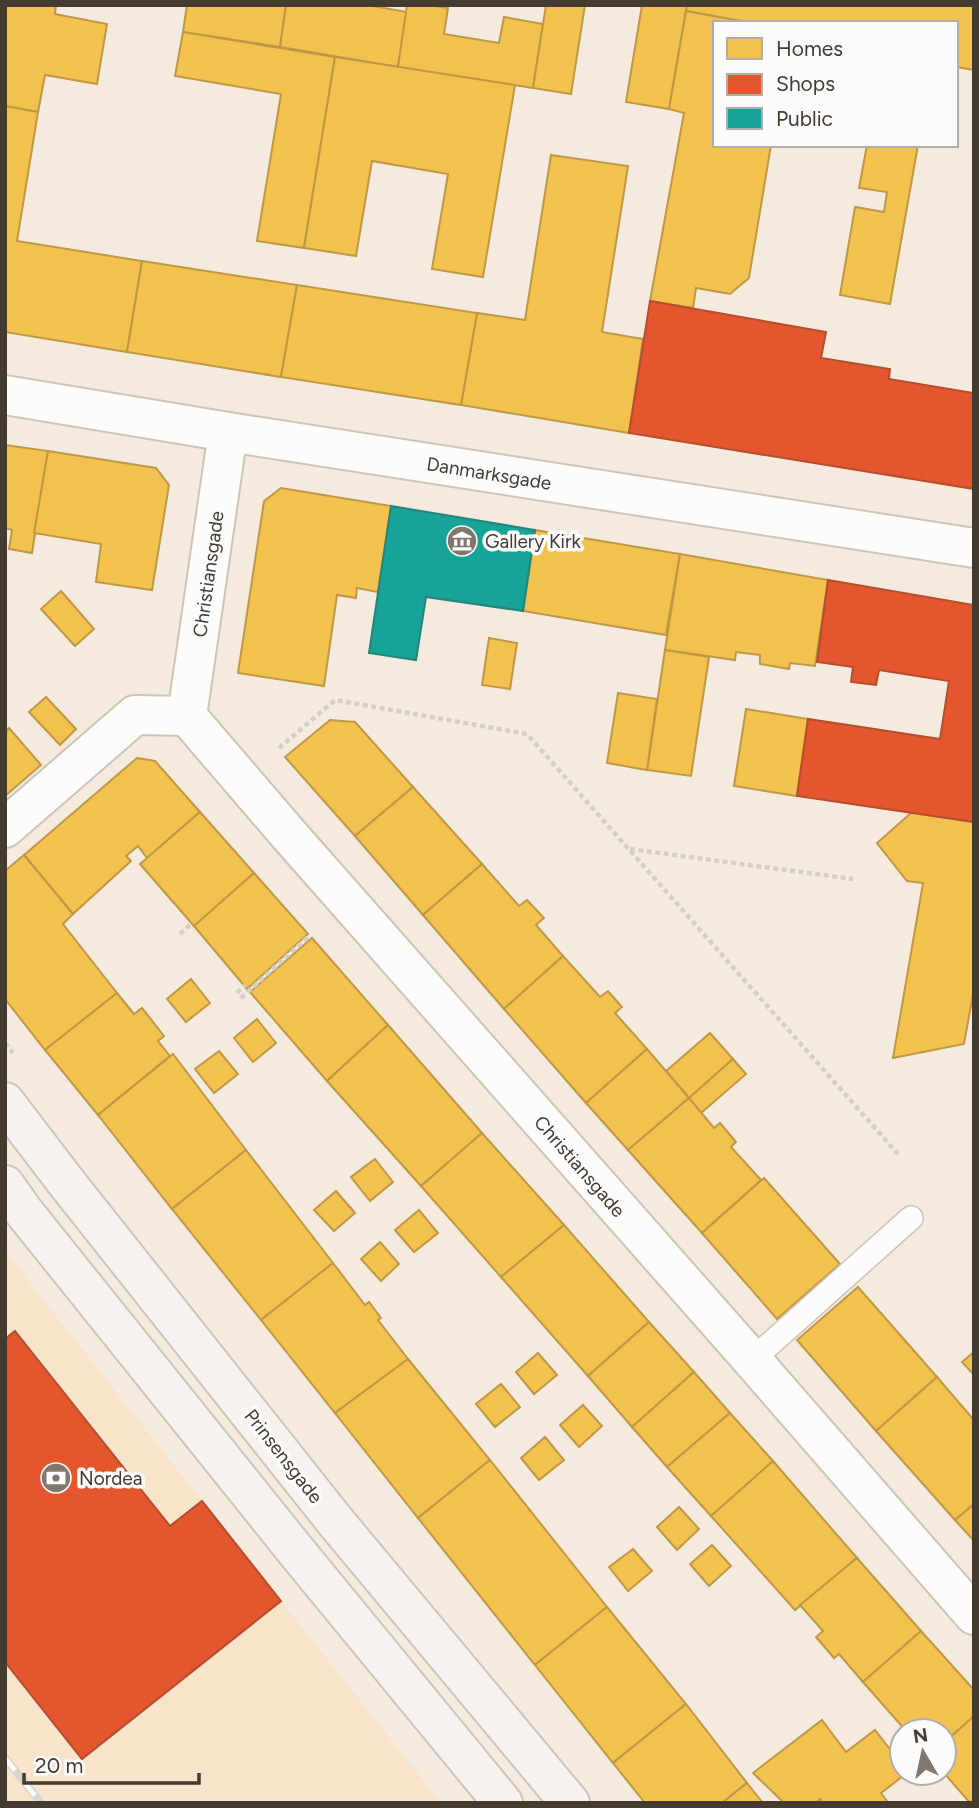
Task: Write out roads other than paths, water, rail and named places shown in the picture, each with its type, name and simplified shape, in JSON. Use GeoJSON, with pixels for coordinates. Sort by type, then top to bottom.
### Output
{"type":"FeatureCollection","features":[{"type":"Feature","properties":{"kind":"main road","name":"Prinsensgade"},"geometry":{"type":"LineString","coordinates":[[5,1102],[327,1511],[570,1803]]}},
{"type":"Feature","properties":{"kind":"main road"},"geometry":{"type":"LineString","coordinates":[[5,1185],[288,1540],[503,1803]]}},
{"type":"Feature","properties":{"kind":"street","name":"Danmarksgade"},"geometry":{"type":"LineString","coordinates":[[5,395],[974,548]]}},
{"type":"Feature","properties":{"kind":"street","name":"Christiansgade"},"geometry":{"type":"LineString","coordinates":[[228,432],[187,716],[974,1615]]}},
{"type":"Feature","properties":{"kind":"street"},"geometry":{"type":"LineString","coordinates":[[5,828],[135,715],[187,716]]}},
{"type":"Feature","properties":{"kind":"lane"},"geometry":{"type":"LineString","coordinates":[[752,1360],[911,1218]]}},
{"type":"Feature","properties":{"kind":"railway"},"geometry":{"type":"LineString","coordinates":[[5,1758],[41,1803]]}},
{"type":"Feature","properties":{"kind":"place","name":"Gallery Kirk"},"geometry":{"type":"Point","coordinates":[462,541]}},
{"type":"Feature","properties":{"kind":"place","name":"Nordea"},"geometry":{"type":"Point","coordinates":[56,1478]}}]}
